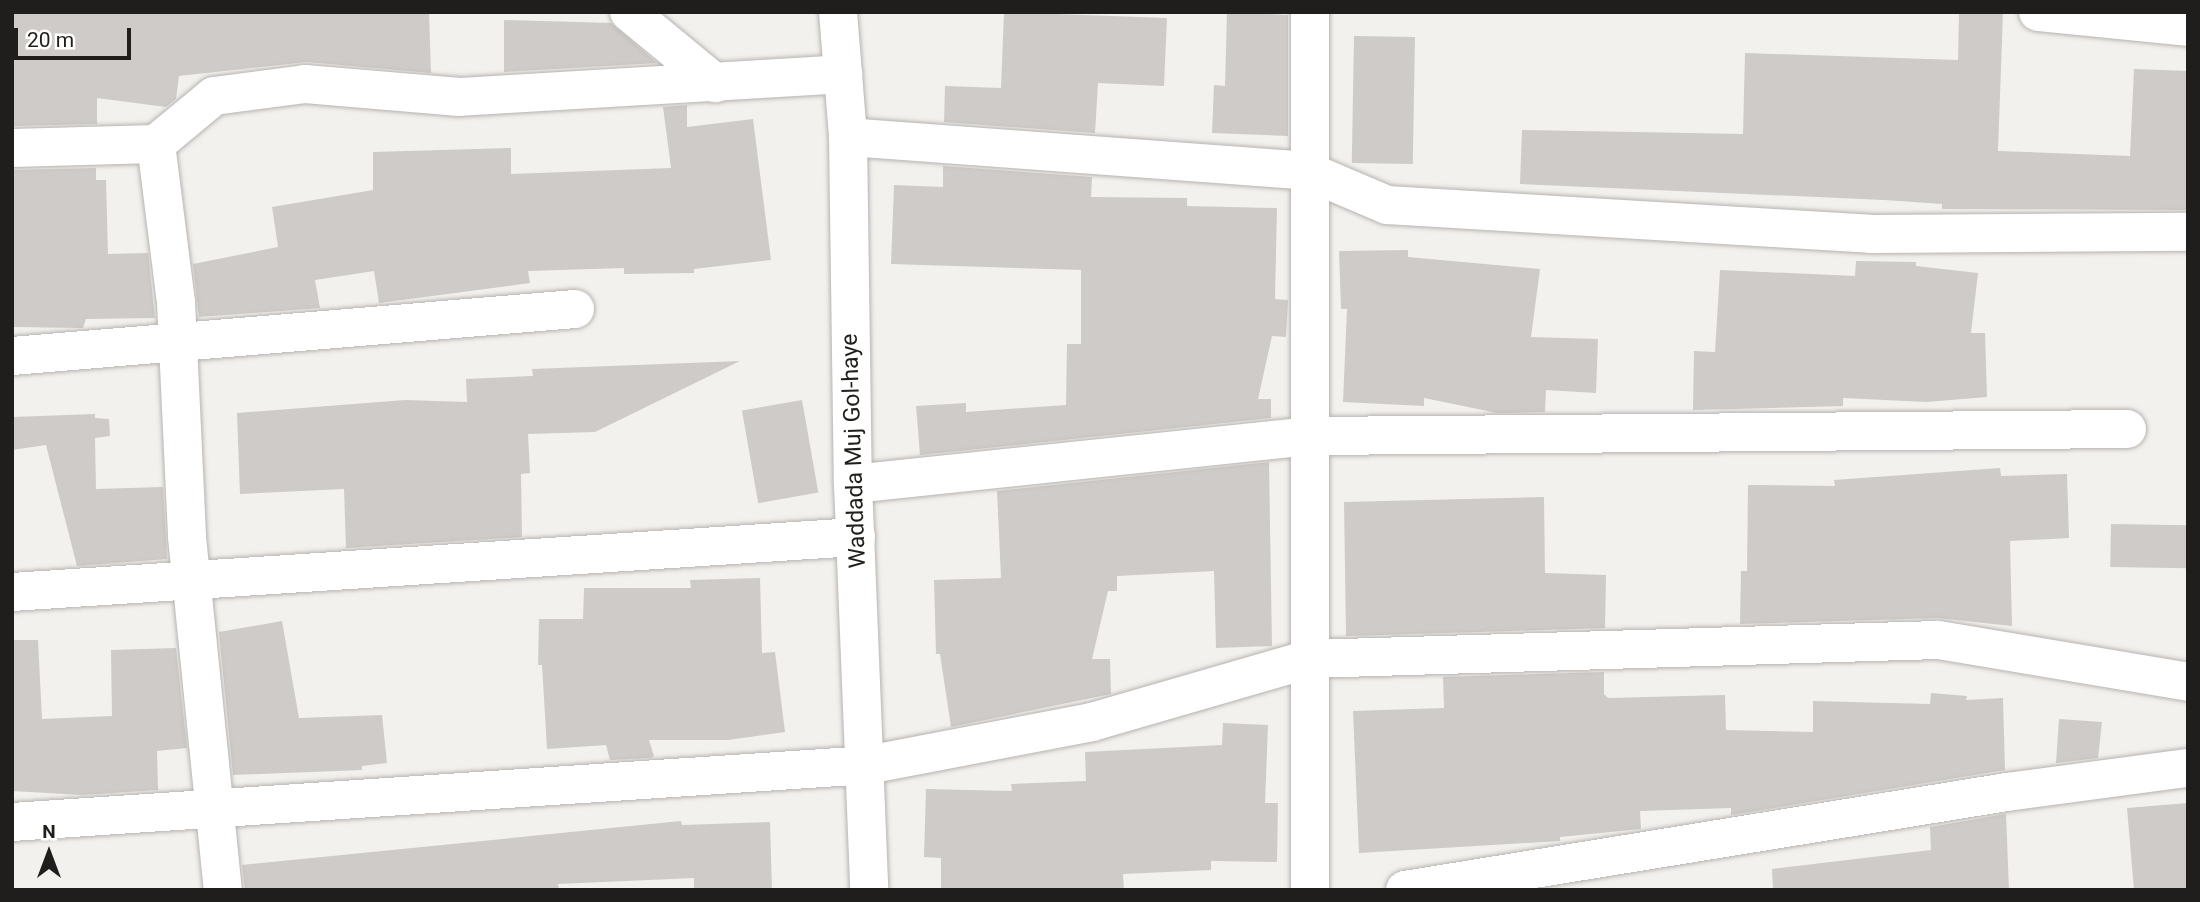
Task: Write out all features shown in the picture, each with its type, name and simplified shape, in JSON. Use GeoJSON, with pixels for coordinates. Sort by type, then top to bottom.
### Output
{"type":"FeatureCollection","features":[{"type":"Feature","properties":{"kind":"street"},"geometry":{"type":"LineString","coordinates":[[629,12],[715,83]]}},
{"type":"Feature","properties":{"kind":"street","name":"Waddada Muj Gol-haye"},"geometry":{"type":"LineString","coordinates":[[838,12],[848,137],[853,484],[867,765],[869,890]]}},
{"type":"Feature","properties":{"kind":"street"},"geometry":{"type":"LineString","coordinates":[[1310,12],[1307,171],[1311,436],[1310,890]]}},
{"type":"Feature","properties":{"kind":"street"},"geometry":{"type":"LineString","coordinates":[[2038,12],[2188,27]]}},
{"type":"Feature","properties":{"kind":"street"},"geometry":{"type":"LineString","coordinates":[[12,148],[156,144],[214,96],[305,84],[459,97],[843,74]]}},
{"type":"Feature","properties":{"kind":"street"},"geometry":{"type":"LineString","coordinates":[[848,137],[1307,171],[1387,205],[1870,234],[2188,232]]}},
{"type":"Feature","properties":{"kind":"street"},"geometry":{"type":"LineString","coordinates":[[156,144],[178,344],[187,537],[195,582],[223,890]]}},
{"type":"Feature","properties":{"kind":"street"},"geometry":{"type":"LineString","coordinates":[[12,356],[575,309]]}},
{"type":"Feature","properties":{"kind":"street"},"geometry":{"type":"LineString","coordinates":[[853,484],[1311,436],[2127,429]]}},
{"type":"Feature","properties":{"kind":"street"},"geometry":{"type":"LineString","coordinates":[[12,592],[856,537]]}},
{"type":"Feature","properties":{"kind":"street"},"geometry":{"type":"LineString","coordinates":[[12,822],[867,765],[1092,722],[1309,659],[1938,640],[2188,682]]}},
{"type":"Feature","properties":{"kind":"street"},"geometry":{"type":"LineString","coordinates":[[1405,890],[2007,792],[2188,768]]}},
{"type":"Feature","properties":{"kind":"building"},"geometry":{"type":"Polygon","coordinates":[[[12,12],[429,12],[431,73],[307,62],[179,76],[176,99],[166,107],[97,98],[97,124],[12,126],[12,12]]]}},
{"type":"Feature","properties":{"kind":"building"},"geometry":{"type":"Polygon","coordinates":[[[1004,12],[1167,18],[1164,86],[1098,83],[1095,133],[944,122],[945,86],[1001,88],[1004,12]]]}},
{"type":"Feature","properties":{"kind":"building"},"geometry":{"type":"Polygon","coordinates":[[[1227,12],[1288,15],[1288,136],[1212,133],[1214,85],[1225,86],[1227,12]]]}},
{"type":"Feature","properties":{"kind":"building"},"geometry":{"type":"Polygon","coordinates":[[[1959,12],[2003,12],[1998,151],[2130,156],[2134,69],[2188,71],[2188,210],[1942,209],[1942,204],[1884,200],[1520,184],[1522,130],[1743,134],[1745,53],[1958,60],[1959,12]]]}},
{"type":"Feature","properties":{"kind":"building"},"geometry":{"type":"Polygon","coordinates":[[[504,20],[611,23],[657,63],[504,72],[504,20]]]}},
{"type":"Feature","properties":{"kind":"building"},"geometry":{"type":"Polygon","coordinates":[[[1354,36],[1415,37],[1413,164],[1352,163],[1354,36]]]}},
{"type":"Feature","properties":{"kind":"building"},"geometry":{"type":"Polygon","coordinates":[[[687,105],[687,127],[753,119],[771,260],[694,269],[694,273],[624,274],[624,268],[528,271],[530,283],[379,303],[374,271],[315,280],[320,308],[199,317],[193,264],[278,247],[272,207],[373,190],[373,152],[511,148],[511,174],[671,168],[663,107],[687,105]]]}},
{"type":"Feature","properties":{"kind":"building"},"geometry":{"type":"Polygon","coordinates":[[[943,166],[1092,177],[1091,197],[1187,198],[1187,206],[1277,208],[1275,299],[1288,300],[1286,337],[1272,336],[1258,399],[1271,399],[1271,418],[920,455],[916,406],[966,403],[966,412],[1066,405],[1067,344],[1081,344],[1081,270],[891,264],[894,185],[943,187],[943,166]]]}},
{"type":"Feature","properties":{"kind":"building"},"geometry":{"type":"Polygon","coordinates":[[[96,168],[96,180],[106,180],[108,254],[148,253],[155,318],[86,319],[83,328],[12,327],[12,170],[96,168]]]}},
{"type":"Feature","properties":{"kind":"building"},"geometry":{"type":"Polygon","coordinates":[[[1408,250],[1408,257],[1540,269],[1531,337],[1598,339],[1596,393],[1546,390],[1545,412],[1497,413],[1424,398],[1424,406],[1343,402],[1347,309],[1341,309],[1339,251],[1408,250]]]}},
{"type":"Feature","properties":{"kind":"building"},"geometry":{"type":"Polygon","coordinates":[[[1856,261],[1916,262],[1916,266],[1978,273],[1971,333],[1985,333],[1987,397],[1926,402],[1843,398],[1843,406],[1693,410],[1694,351],[1715,352],[1720,270],[1855,276],[1856,261]]]}},
{"type":"Feature","properties":{"kind":"building"},"geometry":{"type":"Polygon","coordinates":[[[740,361],[595,432],[528,434],[530,473],[521,474],[522,537],[346,548],[344,489],[240,494],[237,413],[405,400],[467,402],[466,379],[533,376],[532,369],[740,361]]]}},
{"type":"Feature","properties":{"kind":"building"},"geometry":{"type":"Polygon","coordinates":[[[802,400],[818,493],[758,503],[742,411],[802,400]]]}},
{"type":"Feature","properties":{"kind":"building"},"geometry":{"type":"Polygon","coordinates":[[[95,414],[95,418],[109,419],[110,436],[95,438],[96,489],[163,487],[167,559],[77,566],[46,445],[12,450],[12,417],[95,414]]]}},
{"type":"Feature","properties":{"kind":"building"},"geometry":{"type":"Polygon","coordinates":[[[1269,462],[1272,646],[1216,648],[1214,571],[1117,576],[1117,591],[1108,591],[1092,659],[1110,659],[1111,694],[951,727],[940,654],[936,654],[934,580],[1001,578],[997,491],[1269,462]]]}},
{"type":"Feature","properties":{"kind":"building"},"geometry":{"type":"Polygon","coordinates":[[[2000,468],[2001,476],[2067,474],[2069,538],[2010,541],[2012,626],[1938,618],[1740,624],[1741,571],[1747,571],[1748,485],[1835,486],[1834,480],[2000,468]]]}},
{"type":"Feature","properties":{"kind":"building"},"geometry":{"type":"Polygon","coordinates":[[[1544,497],[1545,573],[1606,575],[1605,628],[1346,636],[1344,502],[1544,497]]]}},
{"type":"Feature","properties":{"kind":"building"},"geometry":{"type":"Polygon","coordinates":[[[2111,524],[2188,525],[2187,568],[2110,567],[2111,524]]]}},
{"type":"Feature","properties":{"kind":"building"},"geometry":{"type":"Polygon","coordinates":[[[760,578],[762,653],[775,652],[785,732],[728,740],[649,740],[654,756],[650,758],[610,760],[606,745],[547,749],[542,665],[538,665],[539,619],[583,619],[584,588],[691,588],[690,580],[760,578]]]}},
{"type":"Feature","properties":{"kind":"building"},"geometry":{"type":"Polygon","coordinates":[[[282,621],[299,718],[382,715],[387,763],[362,766],[362,770],[233,775],[219,632],[282,621]]]}},
{"type":"Feature","properties":{"kind":"building"},"geometry":{"type":"Polygon","coordinates":[[[12,640],[38,640],[42,719],[112,716],[111,650],[176,648],[187,748],[157,751],[158,790],[82,795],[12,791],[12,640]]]}},
{"type":"Feature","properties":{"kind":"building"},"geometry":{"type":"Polygon","coordinates":[[[1604,672],[1604,694],[1608,698],[1725,695],[1726,730],[1813,732],[1813,701],[1930,704],[1931,693],[1967,696],[1966,700],[2003,698],[2005,770],[1731,815],[1731,808],[1640,811],[1641,829],[1560,837],[1560,841],[1359,853],[1353,711],[1444,708],[1443,677],[1604,672]]]}},
{"type":"Feature","properties":{"kind":"building"},"geometry":{"type":"Polygon","coordinates":[[[2059,719],[2102,722],[2098,758],[2056,763],[2059,719]]]}},
{"type":"Feature","properties":{"kind":"building"},"geometry":{"type":"Polygon","coordinates":[[[1223,723],[1268,725],[1265,803],[1278,803],[1277,862],[1211,861],[1211,870],[1123,874],[1124,890],[941,890],[941,858],[924,857],[926,789],[1012,791],[1011,784],[1086,781],[1085,752],[1222,745],[1223,723]]]}},
{"type":"Feature","properties":{"kind":"building"},"geometry":{"type":"Polygon","coordinates":[[[2188,803],[2188,890],[2134,890],[2127,808],[2188,803]]]}},
{"type":"Feature","properties":{"kind":"building"},"geometry":{"type":"Polygon","coordinates":[[[2006,814],[2009,890],[1773,890],[1772,869],[1931,850],[1930,827],[2006,814]]]}},
{"type":"Feature","properties":{"kind":"building"},"geometry":{"type":"Polygon","coordinates":[[[681,821],[682,825],[770,822],[772,890],[694,890],[694,878],[558,884],[559,890],[245,890],[242,865],[681,821]]]}}]}
